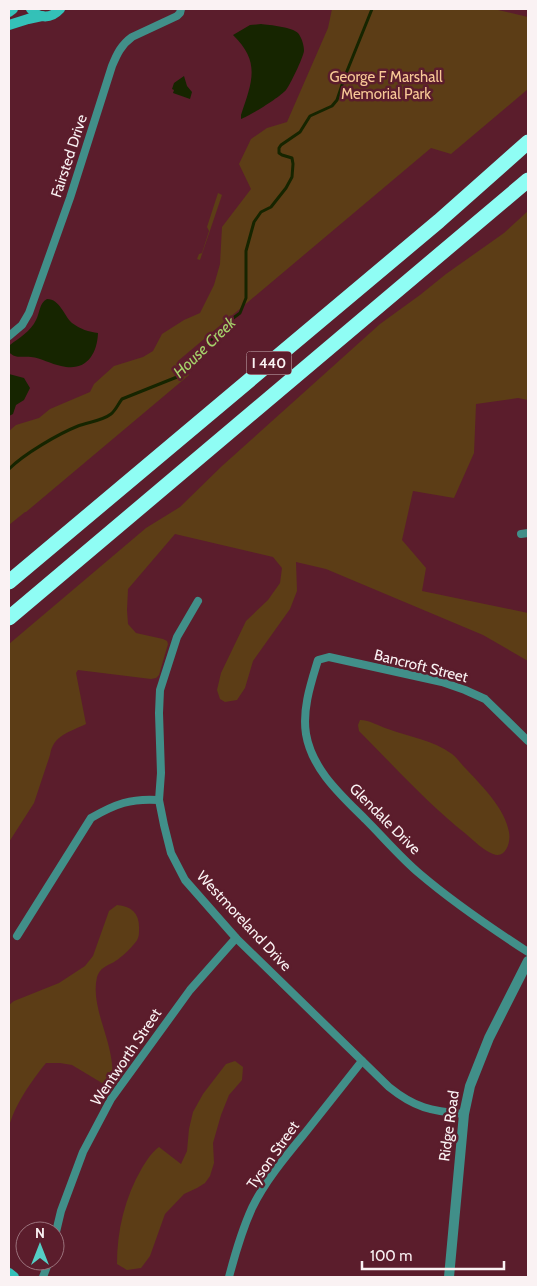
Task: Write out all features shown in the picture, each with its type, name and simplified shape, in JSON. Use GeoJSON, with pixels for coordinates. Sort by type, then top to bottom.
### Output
{"type":"FeatureCollection","features":[{"type":"Feature","properties":{"kind":"highway","name":"I 440"},"geometry":{"type":"LineString","coordinates":[[9,582],[439,221],[528,142]]}},
{"type":"Feature","properties":{"kind":"highway","name":"I 440"},"geometry":{"type":"LineString","coordinates":[[9,618],[526,183]]}},
{"type":"Feature","properties":{"kind":"main road"},"geometry":{"type":"LineString","coordinates":[[9,12],[13,9]]}},
{"type":"Feature","properties":{"kind":"main road"},"geometry":{"type":"LineString","coordinates":[[31,9],[42,16]]}},
{"type":"Feature","properties":{"kind":"main road"},"geometry":{"type":"LineString","coordinates":[[9,25],[42,16],[51,16],[60,9]]}},
{"type":"Feature","properties":{"kind":"main road"},"geometry":{"type":"LineString","coordinates":[[9,1273],[14,1277]]}},
{"type":"Feature","properties":{"kind":"street","name":"Fairsted Drive"},"geometry":{"type":"LineString","coordinates":[[9,336],[22,325],[29,313],[70,198],[112,66],[119,50],[132,37],[177,16],[181,9]]}},
{"type":"Feature","properties":{"kind":"street","name":"Westmoreland Drive"},"geometry":{"type":"LineString","coordinates":[[198,601],[177,637],[160,690],[160,800],[171,853],[185,880],[236,938],[396,1093],[416,1106],[440,1112],[464,1114]]}},
{"type":"Feature","properties":{"kind":"street","name":"Bancroft Street"},"geometry":{"type":"LineString","coordinates":[[321,659],[329,656],[352,663],[442,682],[465,690],[485,699],[528,741]]}},
{"type":"Feature","properties":{"kind":"street","name":"Glendale Drive"},"geometry":{"type":"LineString","coordinates":[[321,659],[318,660],[308,692],[306,734],[311,753],[322,773],[419,873],[476,918],[528,952]]}},
{"type":"Feature","properties":{"kind":"street"},"geometry":{"type":"LineString","coordinates":[[17,936],[91,818],[106,809],[127,801],[160,800]]}},
{"type":"Feature","properties":{"kind":"street","name":"Wentworth Street"},"geometry":{"type":"LineString","coordinates":[[59,1221],[83,1152],[111,1099],[190,990],[236,938]]}},
{"type":"Feature","properties":{"kind":"street","name":"Ridge Road"},"geometry":{"type":"LineString","coordinates":[[449,1277],[464,1114],[470,1086],[489,1038],[528,962]]}},
{"type":"Feature","properties":{"kind":"street","name":"Tyson Street"},"geometry":{"type":"LineString","coordinates":[[229,1277],[243,1231],[253,1207],[288,1153],[362,1061]]}},
{"type":"Feature","properties":{"kind":"green space","name":"George F Marshall Memorial Park"},"geometry":{"type":"Polygon","coordinates":[[[332,9],[498,9],[528,17],[528,89],[451,154],[431,148],[178,361],[189,375],[9,525],[9,431],[16,425],[39,418],[50,409],[90,392],[94,384],[114,366],[143,357],[153,351],[162,334],[184,320],[200,313],[214,285],[220,264],[222,227],[251,189],[239,164],[251,139],[267,128],[287,122],[328,28],[332,9]]]}},
{"type":"Feature","properties":{"kind":"green space"},"geometry":{"type":"Polygon","coordinates":[[[218,193],[222,195],[200,260],[197,259],[199,254],[202,253],[209,231],[207,227],[218,193]]]}},
{"type":"Feature","properties":{"kind":"green space"},"geometry":{"type":"Polygon","coordinates":[[[528,211],[528,400],[518,398],[476,404],[474,453],[454,498],[413,491],[402,540],[426,568],[422,591],[528,613],[528,661],[483,635],[326,569],[296,562],[297,591],[290,609],[253,661],[245,688],[237,700],[225,702],[220,699],[217,690],[221,673],[246,621],[268,600],[280,583],[282,568],[273,557],[175,534],[128,589],[128,624],[136,633],[167,641],[168,644],[159,675],[151,679],[78,670],[76,673],[86,724],[63,735],[55,743],[34,803],[9,842],[9,644],[146,528],[180,507],[222,466],[380,324],[504,233],[528,211]]]}},
{"type":"Feature","properties":{"kind":"green space"},"geometry":{"type":"Polygon","coordinates":[[[360,720],[429,742],[445,749],[454,756],[486,791],[503,815],[509,832],[507,849],[501,854],[493,854],[475,842],[438,810],[359,731],[358,725],[360,720]]]}},
{"type":"Feature","properties":{"kind":"green space"},"geometry":{"type":"Polygon","coordinates":[[[117,905],[127,907],[134,912],[138,919],[139,932],[137,941],[124,955],[102,969],[97,977],[96,997],[112,1062],[111,1080],[107,1086],[72,1065],[46,1063],[24,1094],[9,1127],[9,1005],[14,1001],[59,983],[85,966],[93,956],[109,911],[117,905]]]}},
{"type":"Feature","properties":{"kind":"green space"},"geometry":{"type":"Polygon","coordinates":[[[235,1061],[243,1067],[242,1080],[229,1095],[221,1115],[213,1143],[214,1163],[210,1176],[205,1183],[184,1194],[165,1214],[150,1256],[141,1268],[127,1270],[117,1264],[117,1251],[123,1214],[136,1179],[149,1157],[159,1147],[181,1164],[187,1151],[193,1112],[203,1094],[226,1064],[235,1061]]]}},
{"type":"Feature","properties":{"kind":"shaded area"},"geometry":{"type":"Polygon","coordinates":[[[261,24],[295,31],[301,37],[304,51],[286,90],[265,106],[241,119],[252,73],[248,54],[233,35],[250,25],[261,24]]]}},
{"type":"Feature","properties":{"kind":"shaded area"},"geometry":{"type":"Polygon","coordinates":[[[184,76],[187,86],[192,92],[190,99],[173,93],[174,83],[184,76]]]}},
{"type":"Feature","properties":{"kind":"shaded area"},"geometry":{"type":"Polygon","coordinates":[[[47,299],[59,305],[69,320],[75,325],[98,333],[92,355],[77,367],[61,366],[35,358],[16,356],[9,352],[10,345],[34,324],[41,306],[47,299]]]}},
{"type":"Feature","properties":{"kind":"shaded area"},"geometry":{"type":"Polygon","coordinates":[[[9,374],[24,378],[30,388],[24,400],[16,405],[13,414],[9,416],[9,374]]]}},
{"type":"Feature","properties":{"kind":"waterway","name":"House Creek"},"geometry":{"type":"LineString","coordinates":[[9,469],[32,451],[61,434],[111,414],[122,399],[177,377],[228,322],[240,313],[246,298],[246,251],[254,222],[261,212],[271,207],[292,177],[292,158],[279,153],[279,148],[300,132],[310,116],[332,106],[337,100],[372,9]]}}]}
